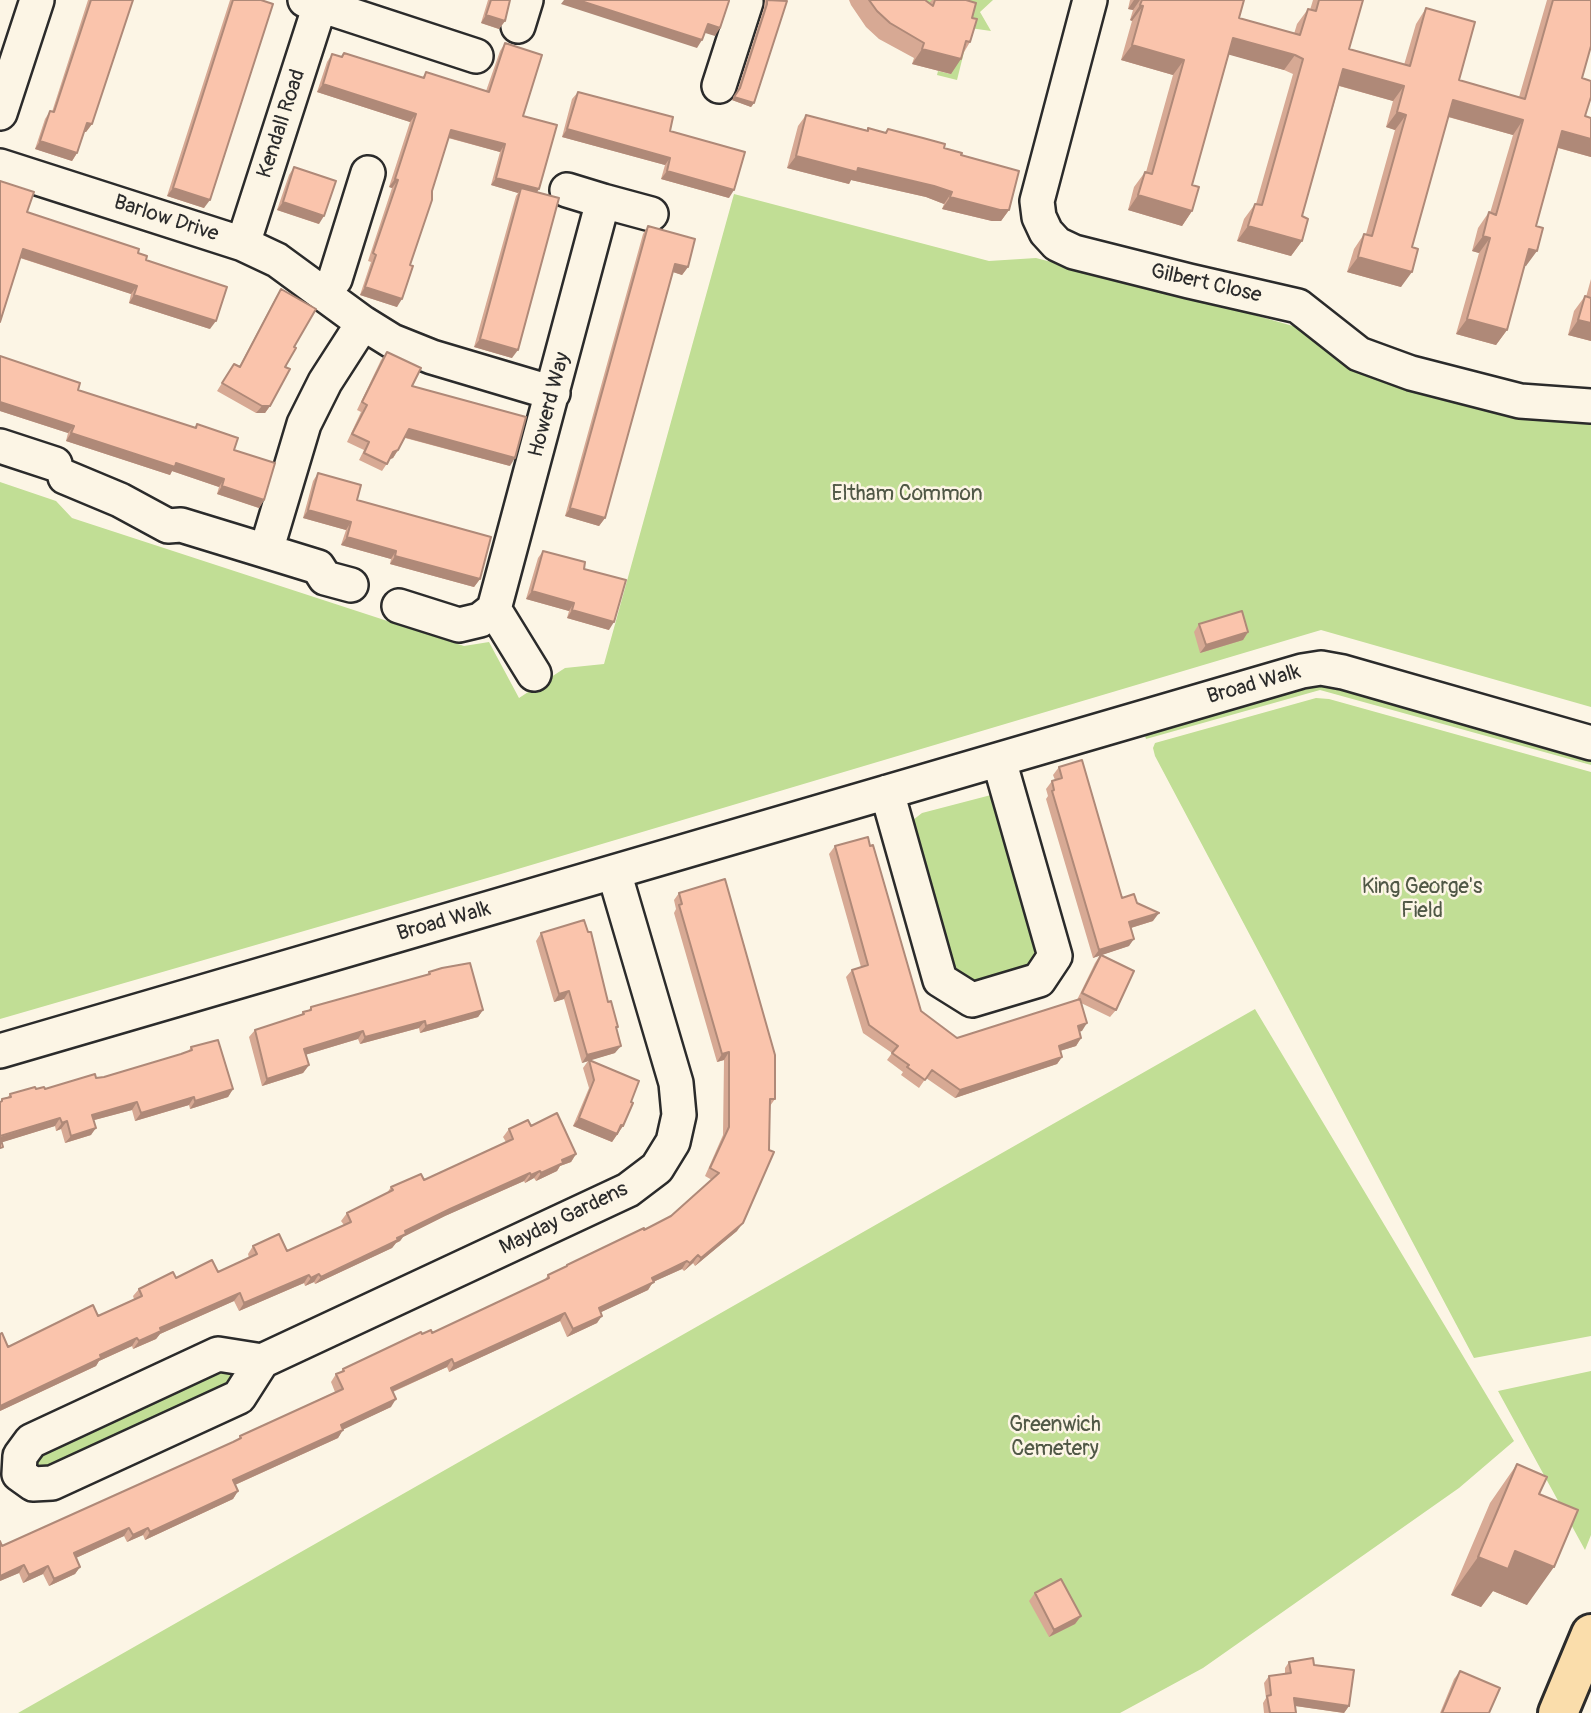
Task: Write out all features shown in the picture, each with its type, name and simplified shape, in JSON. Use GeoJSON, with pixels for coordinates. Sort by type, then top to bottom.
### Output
{"type":"FeatureCollection","features":[{"type":"Feature","properties":{"kind":"highway"},"geometry":{"type":"LineString","coordinates":[[1558,1713],[1587,1656]]}},
{"type":"Feature","properties":{"kind":"street"},"geometry":{"type":"LineString","coordinates":[[0,113],[37,0]]}},
{"type":"Feature","properties":{"kind":"street"},"geometry":{"type":"LineString","coordinates":[[719,86],[746,2],[740,0]]}},
{"type":"Feature","properties":{"kind":"street","name":"Gilbert Close"},"geometry":{"type":"LineString","coordinates":[[1090,0],[1037,201],[1045,232],[1057,244],[1074,252],[1298,306],[1359,354],[1411,373],[1520,401],[1591,406]]}},
{"type":"Feature","properties":{"kind":"street","name":"Kendall Road"},"geometry":{"type":"LineString","coordinates":[[243,244],[313,2],[476,56]]}},
{"type":"Feature","properties":{"kind":"street","name":"Barlow Drive"},"geometry":{"type":"LineString","coordinates":[[0,166],[243,244],[277,260],[392,341],[432,357],[553,393]]}},
{"type":"Feature","properties":{"kind":"street"},"geometry":{"type":"LineString","coordinates":[[323,293],[335,279],[368,173]]}},
{"type":"Feature","properties":{"kind":"street"},"geometry":{"type":"LineString","coordinates":[[567,190],[651,214]]}},
{"type":"Feature","properties":{"kind":"street","name":"Howerd Way"},"geometry":{"type":"LineString","coordinates":[[494,609],[603,201]]}},
{"type":"Feature","properties":{"kind":"street"},"geometry":{"type":"LineString","coordinates":[[265,551],[304,424],[325,382],[363,323]]}},
{"type":"Feature","properties":{"kind":"street"},"geometry":{"type":"LineString","coordinates":[[0,446],[60,470],[168,526],[181,525],[318,567],[325,578],[351,585]]}},
{"type":"Feature","properties":{"kind":"street"},"geometry":{"type":"LineString","coordinates":[[398,606],[459,625],[480,620],[494,609],[534,674]]}},
{"type":"Feature","properties":{"kind":"street","name":"Broad Walk"},"geometry":{"type":"LineString","coordinates":[[0,1051],[1302,671],[1321,668],[1356,676],[1591,743]]}},
{"type":"Feature","properties":{"kind":"street"},"geometry":{"type":"LineString","coordinates":[[887,792],[940,980],[972,1000],[1039,980],[1055,956],[999,760]]}},
{"type":"Feature","properties":{"kind":"street","name":"Mayday Gardens"},"geometry":{"type":"LineString","coordinates":[[262,1361],[628,1190],[657,1168],[673,1142],[679,1115],[676,1083],[614,872]]}},
{"type":"Feature","properties":{"kind":"street"},"geometry":{"type":"LineString","coordinates":[[218,1354],[262,1361],[239,1397],[52,1483],[33,1484],[9,1478],[31,1441],[218,1354]]}},
{"type":"Feature","properties":{"kind":"green space"},"geometry":{"type":"Polygon","coordinates":[[[896,0],[993,0],[980,12],[991,31],[970,28],[957,80],[937,75],[938,71],[951,74],[896,0]]]}},
{"type":"Feature","properties":{"kind":"green space","name":"Eltham Common"},"geometry":{"type":"Polygon","coordinates":[[[734,194],[989,261],[1036,258],[1233,309],[1293,326],[1313,336],[1364,373],[1393,385],[1530,420],[1591,423],[1591,707],[1321,630],[501,874],[0,1019],[0,482],[56,501],[72,518],[464,646],[489,642],[519,698],[565,668],[604,664],[734,194]]]}},
{"type":"Feature","properties":{"kind":"green space"},"geometry":{"type":"Polygon","coordinates":[[[1319,683],[1591,756],[1591,765],[1320,690],[1146,739],[1144,732],[1319,683]]]}},
{"type":"Feature","properties":{"kind":"green space","name":"King George's Field"},"geometry":{"type":"Polygon","coordinates":[[[1316,698],[1329,699],[1591,772],[1591,1336],[1474,1358],[1155,756],[1155,743],[1316,698]]]}},
{"type":"Feature","properties":{"kind":"green space"},"geometry":{"type":"Polygon","coordinates":[[[991,795],[998,799],[1040,939],[1036,962],[982,988],[953,974],[909,823],[922,813],[991,795]]]}},
{"type":"Feature","properties":{"kind":"green space","name":"Greenwich Cemetery"},"geometry":{"type":"Polygon","coordinates":[[[1255,1009],[1514,1441],[1459,1488],[1203,1668],[1120,1713],[18,1713],[1255,1009]]]}},
{"type":"Feature","properties":{"kind":"green space"},"geometry":{"type":"Polygon","coordinates":[[[219,1365],[232,1368],[238,1379],[52,1474],[33,1467],[35,1453],[219,1365]]]}},
{"type":"Feature","properties":{"kind":"green space"},"geometry":{"type":"Polygon","coordinates":[[[1591,1371],[1591,1535],[1585,1550],[1498,1391],[1591,1371]]]}},
{"type":"Feature","properties":{"kind":"building"},"geometry":{"type":"Polygon","coordinates":[[[91,0],[133,0],[92,124],[87,123],[77,153],[40,141],[50,111],[54,112],[91,0]]]}},
{"type":"Feature","properties":{"kind":"building"},"geometry":{"type":"Polygon","coordinates":[[[233,0],[261,0],[273,4],[210,200],[173,188],[233,0]]]}},
{"type":"Feature","properties":{"kind":"building"},"geometry":{"type":"Polygon","coordinates":[[[491,0],[510,0],[505,21],[486,15],[491,0]]]}},
{"type":"Feature","properties":{"kind":"building"},"geometry":{"type":"Polygon","coordinates":[[[578,0],[729,1],[720,28],[708,24],[702,40],[578,0]]]}},
{"type":"Feature","properties":{"kind":"building"},"geometry":{"type":"Polygon","coordinates":[[[767,0],[787,1],[754,103],[734,97],[740,88],[767,0]]]}},
{"type":"Feature","properties":{"kind":"building"},"geometry":{"type":"Polygon","coordinates":[[[869,0],[925,0],[933,6],[935,0],[966,0],[976,3],[972,18],[977,19],[961,59],[922,49],[924,43],[890,23],[869,0]]]}},
{"type":"Feature","properties":{"kind":"building"},"geometry":{"type":"Polygon","coordinates":[[[1142,0],[1244,0],[1239,18],[1300,35],[1308,9],[1316,11],[1319,0],[1363,0],[1349,49],[1410,66],[1426,8],[1475,22],[1459,80],[1525,99],[1553,0],[1591,0],[1591,46],[1582,78],[1591,81],[1591,97],[1585,116],[1591,118],[1591,139],[1562,131],[1536,226],[1543,228],[1537,251],[1529,249],[1507,330],[1467,319],[1490,238],[1483,236],[1489,212],[1496,215],[1523,120],[1453,100],[1412,247],[1418,249],[1412,272],[1358,257],[1364,234],[1372,236],[1406,115],[1397,112],[1404,86],[1343,69],[1302,216],[1308,219],[1302,241],[1248,226],[1255,204],[1262,205],[1303,59],[1233,38],[1192,185],[1199,187],[1192,211],[1138,195],[1145,172],[1152,174],[1184,60],[1132,45],[1143,6],[1140,5],[1142,0]]]}},
{"type":"Feature","properties":{"kind":"building"},"geometry":{"type":"Polygon","coordinates":[[[505,43],[542,55],[523,116],[557,125],[539,189],[496,178],[505,144],[451,130],[402,299],[365,287],[416,114],[323,84],[332,54],[342,57],[344,53],[424,78],[426,72],[489,92],[505,43]]]}},
{"type":"Feature","properties":{"kind":"building"},"geometry":{"type":"Polygon","coordinates":[[[578,92],[673,117],[670,131],[745,152],[734,190],[667,171],[670,158],[567,129],[578,92]]]}},
{"type":"Feature","properties":{"kind":"building"},"geometry":{"type":"Polygon","coordinates":[[[806,115],[868,131],[868,128],[886,133],[888,129],[923,138],[945,144],[944,148],[962,153],[961,155],[1019,171],[1009,210],[950,197],[952,192],[934,186],[858,168],[857,172],[796,156],[806,115]]]}},
{"type":"Feature","properties":{"kind":"building"},"geometry":{"type":"Polygon","coordinates":[[[294,167],[336,181],[324,216],[283,202],[294,167]]]}},
{"type":"Feature","properties":{"kind":"building"},"geometry":{"type":"Polygon","coordinates":[[[0,181],[34,192],[27,212],[139,249],[138,253],[147,256],[146,260],[227,287],[216,321],[134,295],[137,286],[23,249],[0,322],[0,181]]]}},
{"type":"Feature","properties":{"kind":"building"},"geometry":{"type":"Polygon","coordinates":[[[521,188],[559,198],[518,350],[480,339],[521,188]]]}},
{"type":"Feature","properties":{"kind":"building"},"geometry":{"type":"Polygon","coordinates":[[[648,226],[695,239],[688,267],[675,264],[605,518],[570,508],[648,226]]]}},
{"type":"Feature","properties":{"kind":"building"},"geometry":{"type":"Polygon","coordinates":[[[281,289],[316,309],[294,347],[296,348],[285,367],[290,369],[270,406],[262,406],[222,383],[234,364],[240,367],[281,289]]]}},
{"type":"Feature","properties":{"kind":"building"},"geometry":{"type":"Polygon","coordinates":[[[1585,296],[1591,298],[1591,323],[1578,320],[1585,296]]]}},
{"type":"Feature","properties":{"kind":"building"},"geometry":{"type":"Polygon","coordinates":[[[387,352],[421,368],[412,386],[526,417],[515,458],[409,429],[387,464],[364,453],[369,442],[352,434],[367,405],[362,402],[387,352]]]}},
{"type":"Feature","properties":{"kind":"building"},"geometry":{"type":"Polygon","coordinates":[[[0,356],[80,383],[78,390],[196,428],[197,424],[238,438],[234,450],[275,463],[264,500],[222,486],[224,479],[176,463],[175,467],[71,433],[74,426],[0,402],[0,356]]]}},
{"type":"Feature","properties":{"kind":"building"},"geometry":{"type":"Polygon","coordinates":[[[318,473],[361,485],[357,500],[491,537],[480,579],[395,556],[396,551],[347,537],[351,522],[308,510],[318,473]]]}},
{"type":"Feature","properties":{"kind":"building"},"geometry":{"type":"Polygon","coordinates":[[[543,551],[585,562],[584,569],[626,580],[614,622],[572,610],[574,603],[532,591],[543,551]]]}},
{"type":"Feature","properties":{"kind":"building"},"geometry":{"type":"Polygon","coordinates":[[[1242,611],[1248,632],[1206,645],[1199,624],[1242,611]]]}},
{"type":"Feature","properties":{"kind":"building"},"geometry":{"type":"Polygon","coordinates":[[[1082,760],[1122,898],[1134,894],[1137,903],[1159,913],[1129,922],[1134,939],[1099,950],[1052,791],[1052,781],[1062,778],[1059,767],[1082,760]]]}},
{"type":"Feature","properties":{"kind":"building"},"geometry":{"type":"Polygon","coordinates":[[[868,837],[870,846],[873,845],[921,1011],[957,1038],[1080,999],[1087,1023],[1078,1026],[1081,1038],[1059,1046],[1062,1057],[960,1090],[932,1070],[925,1080],[892,1053],[898,1046],[869,1025],[852,970],[868,965],[835,846],[868,837]]]}},
{"type":"Feature","properties":{"kind":"building"},"geometry":{"type":"Polygon","coordinates":[[[725,879],[775,1055],[775,1099],[770,1099],[769,1150],[774,1152],[743,1223],[701,1258],[698,1255],[690,1263],[687,1261],[652,1278],[654,1282],[599,1308],[602,1316],[573,1329],[565,1313],[454,1364],[452,1359],[391,1388],[396,1399],[341,1425],[343,1430],[233,1480],[238,1491],[150,1532],[148,1528],[133,1535],[129,1528],[74,1553],[80,1567],[54,1579],[48,1566],[29,1575],[24,1565],[0,1576],[0,1541],[2,1546],[233,1442],[241,1438],[240,1436],[343,1389],[336,1374],[344,1371],[343,1369],[421,1332],[422,1334],[431,1330],[432,1333],[671,1216],[719,1173],[710,1168],[729,1127],[729,1052],[722,1054],[679,905],[682,904],[679,893],[725,879]]]}},
{"type":"Feature","properties":{"kind":"building"},"geometry":{"type":"Polygon","coordinates":[[[584,920],[588,932],[591,932],[621,1046],[587,1055],[569,991],[559,994],[541,933],[584,920]]]}},
{"type":"Feature","properties":{"kind":"building"},"geometry":{"type":"Polygon","coordinates":[[[1101,955],[1134,971],[1116,1010],[1082,993],[1101,955]]]}},
{"type":"Feature","properties":{"kind":"building"},"geometry":{"type":"Polygon","coordinates":[[[470,963],[483,1010],[426,1026],[425,1021],[365,1037],[363,1031],[304,1049],[309,1065],[267,1079],[255,1030],[304,1014],[303,1012],[311,1010],[311,1007],[430,974],[429,972],[442,968],[470,963]]]}},
{"type":"Feature","properties":{"kind":"building"},"geometry":{"type":"Polygon","coordinates":[[[218,1040],[233,1089],[195,1101],[194,1097],[141,1113],[137,1102],[92,1115],[96,1128],[71,1136],[67,1121],[62,1123],[60,1118],[0,1136],[0,1102],[11,1097],[10,1094],[35,1087],[45,1089],[95,1074],[96,1078],[104,1077],[218,1040]]]}},
{"type":"Feature","properties":{"kind":"building"},"geometry":{"type":"Polygon","coordinates":[[[589,1060],[639,1081],[631,1102],[633,1103],[617,1134],[579,1118],[594,1080],[589,1060]]]}},
{"type":"Feature","properties":{"kind":"building"},"geometry":{"type":"Polygon","coordinates":[[[557,1113],[576,1154],[562,1160],[563,1163],[541,1173],[530,1173],[450,1209],[405,1231],[406,1234],[397,1238],[398,1240],[321,1277],[319,1274],[311,1278],[309,1275],[244,1303],[240,1293],[160,1328],[161,1331],[139,1341],[137,1338],[100,1355],[101,1358],[0,1406],[0,1334],[2,1333],[8,1347],[93,1305],[98,1316],[142,1296],[139,1289],[173,1272],[176,1278],[212,1260],[218,1272],[257,1254],[253,1246],[279,1234],[287,1251],[351,1222],[347,1213],[393,1190],[391,1187],[421,1174],[424,1180],[513,1139],[509,1129],[528,1120],[531,1126],[557,1113]]]}},
{"type":"Feature","properties":{"kind":"building"},"geometry":{"type":"Polygon","coordinates":[[[1517,1464],[1547,1477],[1539,1494],[1578,1510],[1554,1567],[1515,1551],[1508,1569],[1478,1557],[1517,1464]]]}},
{"type":"Feature","properties":{"kind":"building"},"geometry":{"type":"Polygon","coordinates":[[[1061,1579],[1081,1616],[1054,1630],[1035,1593],[1061,1579]]]}},
{"type":"Feature","properties":{"kind":"building"},"geometry":{"type":"Polygon","coordinates":[[[1313,1658],[1314,1665],[1354,1670],[1349,1706],[1294,1698],[1296,1713],[1270,1713],[1267,1696],[1271,1695],[1269,1676],[1291,1673],[1289,1662],[1313,1658]]]}},
{"type":"Feature","properties":{"kind":"building"},"geometry":{"type":"Polygon","coordinates":[[[1460,1671],[1500,1688],[1489,1713],[1442,1713],[1460,1671]]]}}]}
